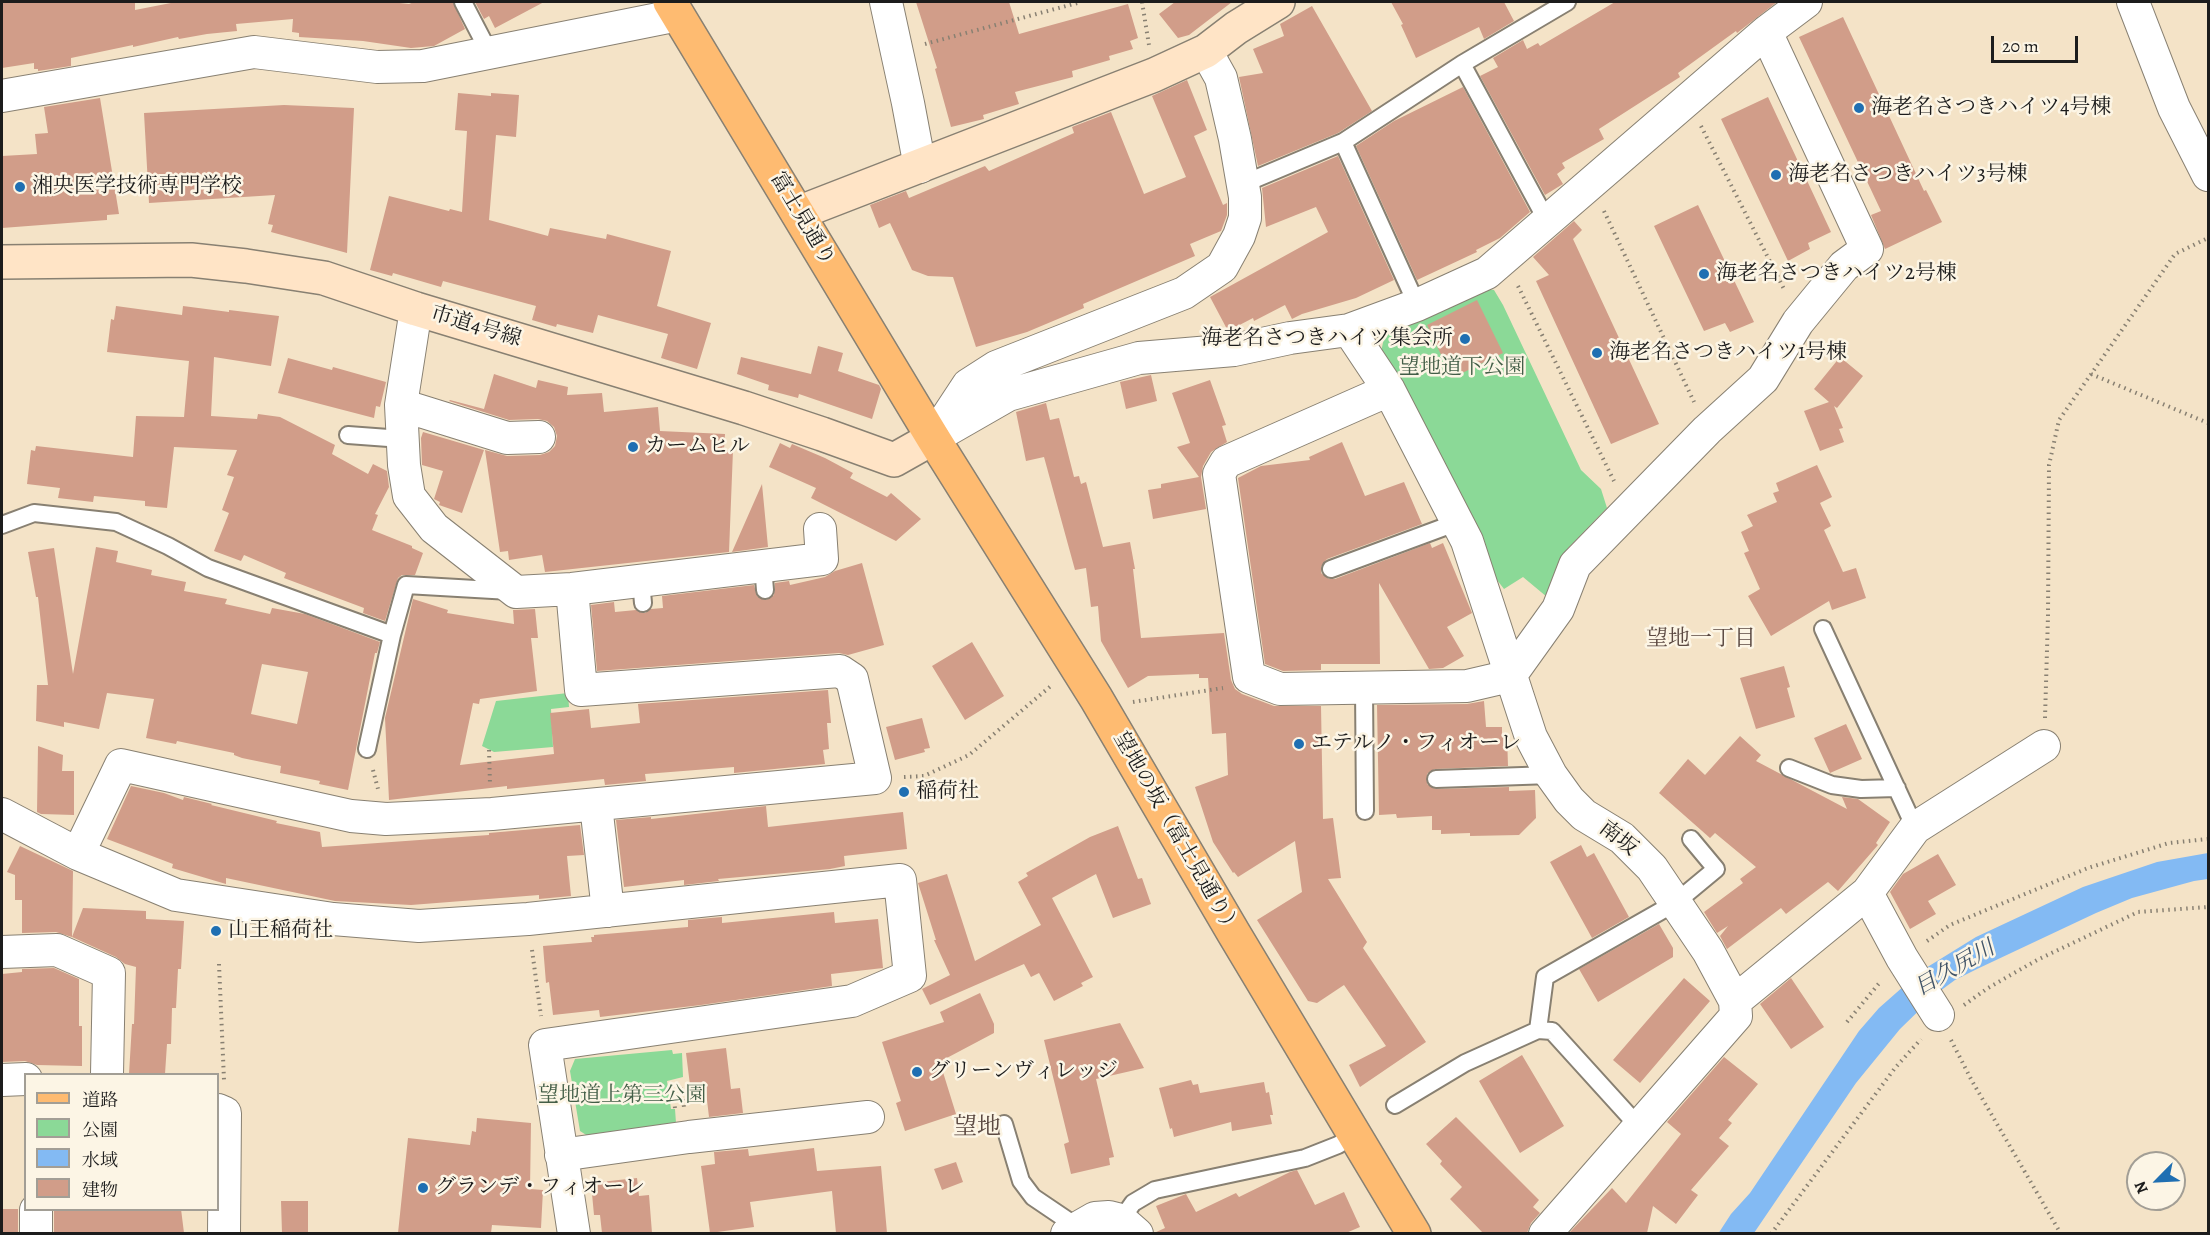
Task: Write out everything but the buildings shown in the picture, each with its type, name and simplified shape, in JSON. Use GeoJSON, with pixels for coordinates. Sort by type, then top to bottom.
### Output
{"type":"FeatureCollection","features":[{"type":"Feature","properties":{"kind":"main road","name":"富士見通り"},"geometry":{"type":"LineString","coordinates":[[674,8],[933,438]]}},
{"type":"Feature","properties":{"kind":"main road","name":"望地の坂（富士見通り）"},"geometry":{"type":"LineString","coordinates":[[933,438],[1096,698],[1414,1233]]}},
{"type":"Feature","properties":{"kind":"street"},"geometry":{"type":"LineString","coordinates":[[886,2],[920,167]]}},
{"type":"Feature","properties":{"kind":"street"},"geometry":{"type":"LineString","coordinates":[[798,213],[1154,75],[1206,51],[1236,28],[1278,2]]}},
{"type":"Feature","properties":{"kind":"street"},"geometry":{"type":"LineString","coordinates":[[933,438],[1008,395],[1139,358],[1234,350],[1290,338],[1349,330],[1417,306],[1487,273],[1766,32],[1806,2]]}},
{"type":"Feature","properties":{"kind":"street"},"geometry":{"type":"LineString","coordinates":[[2133,2],[2174,108],[2208,175]]}},
{"type":"Feature","properties":{"kind":"street"},"geometry":{"type":"LineString","coordinates":[[2,96],[254,52],[377,67],[423,66],[674,8]]}},
{"type":"Feature","properties":{"kind":"street"},"geometry":{"type":"LineString","coordinates":[[1389,390],[1226,462],[1219,474],[1249,677],[1281,689],[1467,686],[1510,676],[1558,609],[1575,565],[1707,430],[1763,379],[1798,322],[1844,266],[1867,249],[1766,32]]}},
{"type":"Feature","properties":{"kind":"street"},"geometry":{"type":"LineString","coordinates":[[933,438],[968,385],[996,367],[1184,293],[1222,267],[1239,236],[1245,218],[1243,184],[1221,78],[1206,51]]}},
{"type":"Feature","properties":{"kind":"street","name":"市道4号線"},"geometry":{"type":"LineString","coordinates":[[2,262],[191,260],[324,278],[416,309],[744,408],[894,460],[933,438]]}},
{"type":"Feature","properties":{"kind":"street"},"geometry":{"type":"LineString","coordinates":[[416,309],[401,405],[404,465],[409,496],[434,528],[516,592],[573,589],[642,592],[764,578],[822,559],[820,529]]}},
{"type":"Feature","properties":{"kind":"street","name":"南坂"},"geometry":{"type":"LineString","coordinates":[[1349,330],[1389,390],[1467,541],[1531,737],[1551,775],[1569,800],[1584,814],[1622,838],[1652,868],[1708,951],[1735,1001]]}},
{"type":"Feature","properties":{"kind":"street"},"geometry":{"type":"LineString","coordinates":[[401,405],[507,438],[539,437]]}},
{"type":"Feature","properties":{"kind":"street"},"geometry":{"type":"LineString","coordinates":[[78,854],[121,765],[351,816],[386,819],[492,814],[875,778],[852,679],[840,671],[581,690],[573,589]]}},
{"type":"Feature","properties":{"kind":"street"},"geometry":{"type":"LineString","coordinates":[[1545,1233],[1640,1128],[1736,1016],[1735,1001],[1867,893],[1916,828],[2044,746]]}},
{"type":"Feature","properties":{"kind":"street"},"geometry":{"type":"LineString","coordinates":[[596,805],[608,911]]}},
{"type":"Feature","properties":{"kind":"street"},"geometry":{"type":"LineString","coordinates":[[2,814],[78,854],[176,895],[333,919],[419,926],[528,919],[900,880],[910,975],[852,1001],[545,1045],[574,1233]]}},
{"type":"Feature","properties":{"kind":"street"},"geometry":{"type":"LineString","coordinates":[[1867,893],[1904,961],[1940,1018]]}},
{"type":"Feature","properties":{"kind":"street"},"geometry":{"type":"LineString","coordinates":[[2,952],[57,950],[109,973],[107,1073]]}},
{"type":"Feature","properties":{"kind":"street"},"geometry":{"type":"LineString","coordinates":[[2,1080],[24,1079]]}},
{"type":"Feature","properties":{"kind":"street"},"geometry":{"type":"LineString","coordinates":[[219,1110],[225,1113],[224,1233]]}},
{"type":"Feature","properties":{"kind":"street"},"geometry":{"type":"LineString","coordinates":[[561,1155],[683,1120],[868,1117]]}},
{"type":"Feature","properties":{"kind":"street"},"geometry":{"type":"LineString","coordinates":[[36,1211],[36,1233]]}},
{"type":"Feature","properties":{"kind":"street"},"geometry":{"type":"LineString","coordinates":[[1070,1232],[1095,1218],[1109,1217],[1129,1227]]}},
{"type":"Feature","properties":{"kind":"lane"},"geometry":{"type":"LineString","coordinates":[[463,2],[489,52]]}},
{"type":"Feature","properties":{"kind":"lane"},"geometry":{"type":"LineString","coordinates":[[1243,184],[1343,142],[1462,64],[1567,2]]}},
{"type":"Feature","properties":{"kind":"lane"},"geometry":{"type":"LineString","coordinates":[[1462,64],[1547,221]]}},
{"type":"Feature","properties":{"kind":"lane"},"geometry":{"type":"LineString","coordinates":[[1343,142],[1417,306]]}},
{"type":"Feature","properties":{"kind":"lane"},"geometry":{"type":"LineString","coordinates":[[348,435],[402,439]]}},
{"type":"Feature","properties":{"kind":"lane"},"geometry":{"type":"LineString","coordinates":[[2,525],[34,513],[116,522],[208,568],[392,635]]}},
{"type":"Feature","properties":{"kind":"lane"},"geometry":{"type":"LineString","coordinates":[[1331,569],[1458,522]]}},
{"type":"Feature","properties":{"kind":"lane"},"geometry":{"type":"LineString","coordinates":[[368,749],[392,635],[406,585],[516,592]]}},
{"type":"Feature","properties":{"kind":"lane"},"geometry":{"type":"LineString","coordinates":[[1823,629],[1916,828]]}},
{"type":"Feature","properties":{"kind":"lane"},"geometry":{"type":"LineString","coordinates":[[1364,688],[1365,811]]}},
{"type":"Feature","properties":{"kind":"lane"},"geometry":{"type":"LineString","coordinates":[[1789,768],[1832,785],[1861,789],[1897,788]]}},
{"type":"Feature","properties":{"kind":"lane"},"geometry":{"type":"LineString","coordinates":[[1436,779],[1551,775]]}},
{"type":"Feature","properties":{"kind":"lane"},"geometry":{"type":"LineString","coordinates":[[1538,1030],[1545,977],[1676,903],[1716,869],[1690,838]]}},
{"type":"Feature","properties":{"kind":"lane"},"geometry":{"type":"LineString","coordinates":[[1395,1105],[1465,1062],[1538,1030],[1552,1031],[1640,1128]]}},
{"type":"Feature","properties":{"kind":"lane"},"geometry":{"type":"LineString","coordinates":[[1004,1124],[1021,1181],[1033,1197],[1067,1220],[1070,1232]]}},
{"type":"Feature","properties":{"kind":"lane"},"geometry":{"type":"LineString","coordinates":[[1129,1227],[1132,1203],[1155,1190],[1291,1162],[1323,1152],[1354,1135]]}},
{"type":"Feature","properties":{"kind":"path"},"geometry":{"type":"LineString","coordinates":[[898,54],[920,45],[1081,2]]}},
{"type":"Feature","properties":{"kind":"path"},"geometry":{"type":"LineString","coordinates":[[1142,2],[1154,75]]}},
{"type":"Feature","properties":{"kind":"path"},"geometry":{"type":"LineString","coordinates":[[1688,100],[1792,304],[1798,322]]}},
{"type":"Feature","properties":{"kind":"path"},"geometry":{"type":"LineString","coordinates":[[1591,183],[1707,430]]}},
{"type":"Feature","properties":{"kind":"path"},"geometry":{"type":"LineString","coordinates":[[2044,746],[2049,465],[2059,420],[2175,254],[2208,238]]}},
{"type":"Feature","properties":{"kind":"path"},"geometry":{"type":"LineString","coordinates":[[1505,258],[1631,510]]}},
{"type":"Feature","properties":{"kind":"path"},"geometry":{"type":"LineString","coordinates":[[2091,375],[2208,423]]}},
{"type":"Feature","properties":{"kind":"path"},"geometry":{"type":"LineString","coordinates":[[1142,701],[1224,688],[1249,677]]}},
{"type":"Feature","properties":{"kind":"path"},"geometry":{"type":"LineString","coordinates":[[935,771],[969,755],[1058,680]]}},
{"type":"Feature","properties":{"kind":"path"},"geometry":{"type":"LineString","coordinates":[[368,749],[386,819]]}},
{"type":"Feature","properties":{"kind":"path"},"geometry":{"type":"LineString","coordinates":[[1847,1022],[1904,961],[1950,925],[2088,868],[2169,843],[2208,839]]}},
{"type":"Feature","properties":{"kind":"path"},"geometry":{"type":"LineString","coordinates":[[1772,1233],[1895,1068],[1940,1018],[2037,960],[2138,912],[2208,907]]}},
{"type":"Feature","properties":{"kind":"path"},"geometry":{"type":"LineString","coordinates":[[528,919],[545,1045]]}},
{"type":"Feature","properties":{"kind":"path"},"geometry":{"type":"LineString","coordinates":[[219,964],[224,1080]]}},
{"type":"Feature","properties":{"kind":"path"},"geometry":{"type":"LineString","coordinates":[[1940,1018],[1972,1081],[2061,1233]]}},
{"type":"Feature","properties":{"kind":"path"},"geometry":{"type":"LineString","coordinates":[[680,1084],[683,1120],[671,1085],[680,1084]]}},
{"type":"Feature","properties":{"kind":"green space","name":"望地道下公園"},"geometry":{"type":"Polygon","coordinates":[[[1482,288],[1494,290],[1503,305],[1581,470],[1601,489],[1607,508],[1568,548],[1547,597],[1523,577],[1504,589],[1490,571],[1381,352],[1384,338],[1394,325],[1482,288]]]}},
{"type":"Feature","properties":{"kind":"green space"},"geometry":{"type":"Polygon","coordinates":[[[568,693],[569,707],[551,709],[553,747],[494,752],[482,746],[496,701],[568,693]]]}},
{"type":"Feature","properties":{"kind":"green space","name":"望地道上第三公園"},"geometry":{"type":"Polygon","coordinates":[[[672,1050],[673,1054],[682,1053],[683,1077],[667,1081],[671,1109],[675,1109],[676,1123],[594,1140],[580,1131],[570,1071],[575,1059],[672,1050]]]}},
{"type":"Feature","properties":{"kind":"water","name":"目久尻川"},"geometry":{"type":"Polygon","coordinates":[[[2208,853],[2208,879],[2132,898],[2096,913],[1955,980],[1936,994],[1900,1029],[1856,1083],[1754,1233],[1718,1234],[1731,1214],[1750,1193],[1859,1031],[1879,1008],[1921,971],[1976,937],[2083,887],[2157,862],[2208,853]]]}},
{"type":"Feature","properties":{"kind":"place","name":"海老名さつきハイツ4号棟"},"geometry":{"type":"Point","coordinates":[1859,108]}},
{"type":"Feature","properties":{"kind":"place","name":"海老名さつきハイツ3号棟"},"geometry":{"type":"Point","coordinates":[1776,175]}},
{"type":"Feature","properties":{"kind":"place","name":"湘央医学技術専門学校"},"geometry":{"type":"Point","coordinates":[20,187]}},
{"type":"Feature","properties":{"kind":"place","name":"海老名さつきハイツ2号棟"},"geometry":{"type":"Point","coordinates":[1704,274]}},
{"type":"Feature","properties":{"kind":"place","name":"海老名さつきハイツ集会所"},"geometry":{"type":"Point","coordinates":[1465,339]}},
{"type":"Feature","properties":{"kind":"place","name":"海老名さつきハイツ1号棟"},"geometry":{"type":"Point","coordinates":[1597,353]}},
{"type":"Feature","properties":{"kind":"place","name":"カームヒル"},"geometry":{"type":"Point","coordinates":[633,447]}},
{"type":"Feature","properties":{"kind":"place","name":"エテルノ・フィオーレ"},"geometry":{"type":"Point","coordinates":[1299,744]}},
{"type":"Feature","properties":{"kind":"place","name":"稲荷社"},"geometry":{"type":"Point","coordinates":[904,792]}},
{"type":"Feature","properties":{"kind":"place","name":"山王稲荷社"},"geometry":{"type":"Point","coordinates":[216,931]}},
{"type":"Feature","properties":{"kind":"place","name":"グリーンヴィレッジ"},"geometry":{"type":"Point","coordinates":[917,1072]}},
{"type":"Feature","properties":{"kind":"place","name":"グランデ・フィオーレ"},"geometry":{"type":"Point","coordinates":[423,1188]}},
{"type":"Feature","properties":{"kind":"district","name":"望地一丁目"},"geometry":{"type":"Point","coordinates":[1701,640]}},
{"type":"Feature","properties":{"kind":"district","name":"望地"},"geometry":{"type":"Point","coordinates":[977,1128]}}]}
